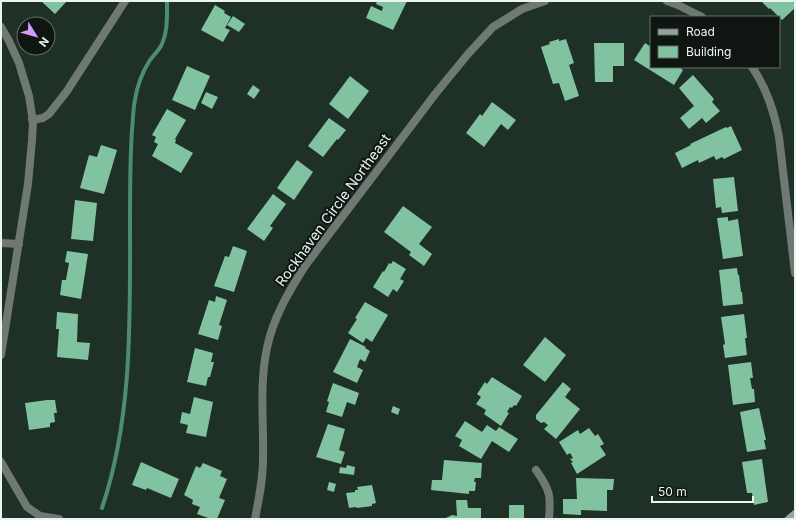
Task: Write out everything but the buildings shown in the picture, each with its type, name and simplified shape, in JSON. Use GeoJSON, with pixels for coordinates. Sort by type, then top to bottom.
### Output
{"type":"FeatureCollection","features":[{"type":"Feature","properties":{"kind":"main road"},"geometry":{"type":"LineString","coordinates":[[789,519],[795,514]]}},
{"type":"Feature","properties":{"kind":"street"},"geometry":{"type":"LineString","coordinates":[[32,120],[43,118],[49,114],[66,91],[125,1]]}},
{"type":"Feature","properties":{"kind":"street","name":"Rockhaven Circle Northeast"},"geometry":{"type":"LineString","coordinates":[[255,519],[261,490],[263,467],[262,384],[267,348],[275,321],[290,289],[305,266],[436,93],[468,54],[493,27],[522,9],[544,1]]}},
{"type":"Feature","properties":{"kind":"street"},"geometry":{"type":"LineString","coordinates":[[667,1],[700,16]]}},
{"type":"Feature","properties":{"kind":"street"},"geometry":{"type":"LineString","coordinates":[[1,28],[20,63],[29,96],[32,120],[32,140],[28,184],[1,355]]}},
{"type":"Feature","properties":{"kind":"street"},"geometry":{"type":"LineString","coordinates":[[753,68],[769,98],[775,117],[779,137],[795,273]]}},
{"type":"Feature","properties":{"kind":"street"},"geometry":{"type":"LineString","coordinates":[[1,243],[18,244]]}},
{"type":"Feature","properties":{"kind":"street"},"geometry":{"type":"LineString","coordinates":[[1,462],[27,507],[40,516],[59,519]]}},
{"type":"Feature","properties":{"kind":"street"},"geometry":{"type":"LineString","coordinates":[[536,470],[544,482],[550,498],[549,519]]}},
{"type":"Feature","properties":{"kind":"waterway"},"geometry":{"type":"LineString","coordinates":[[102,508],[112,473],[119,438],[128,366],[130,293],[130,164],[134,107],[137,89],[143,74],[150,60],[160,48],[165,35],[167,24],[167,1]]}}]}
